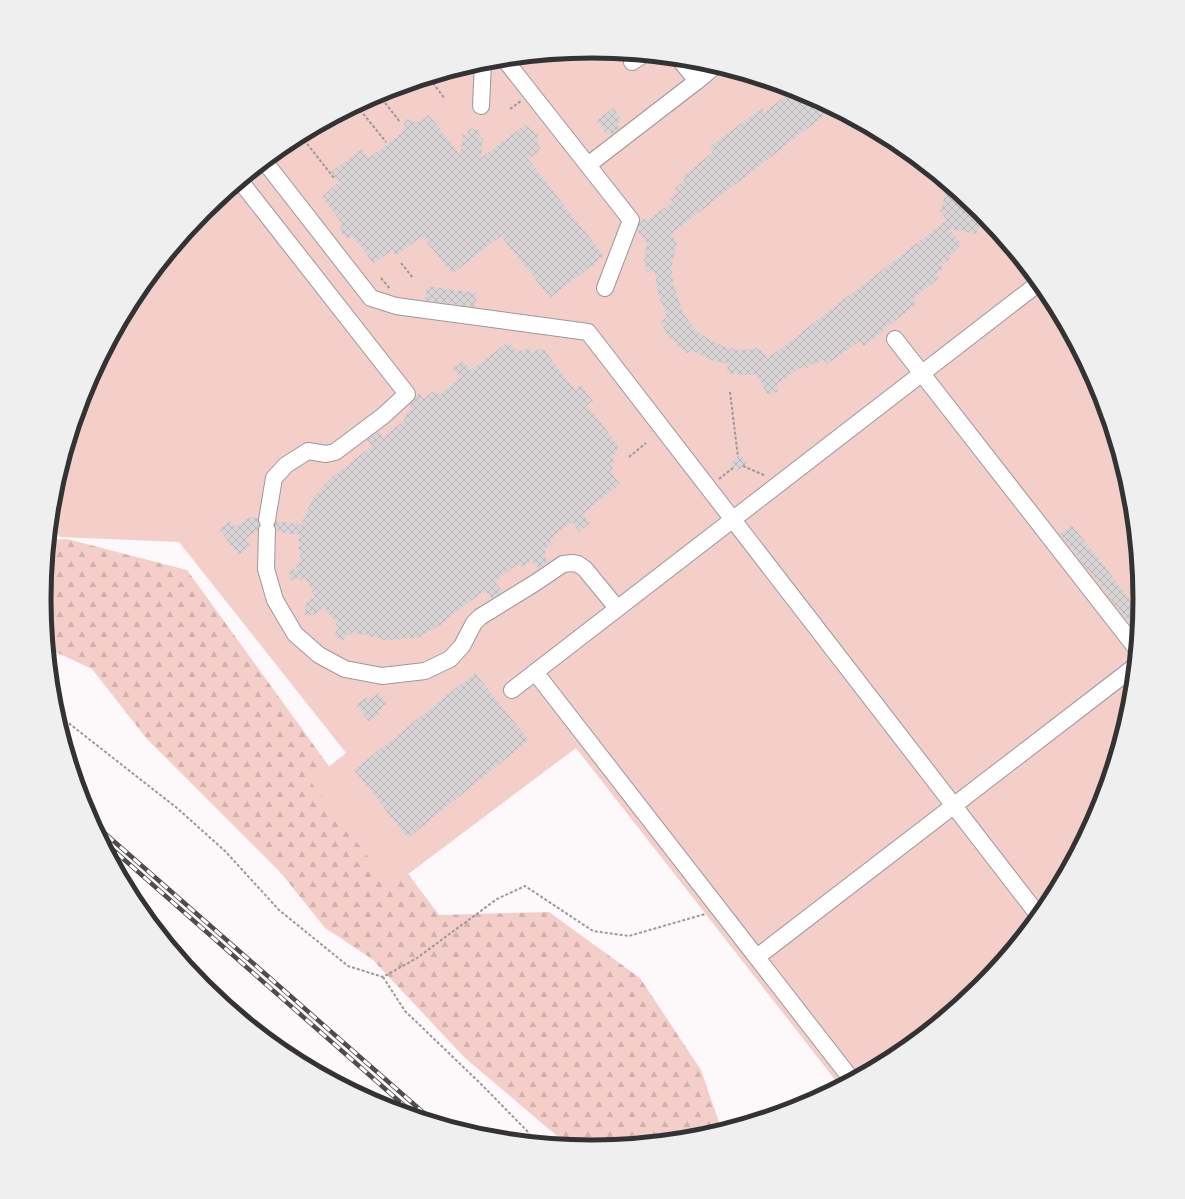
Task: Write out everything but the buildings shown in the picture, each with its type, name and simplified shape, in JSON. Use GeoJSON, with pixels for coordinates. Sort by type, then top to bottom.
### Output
{"type":"FeatureCollection","features":[{"type":"Feature","properties":{"kind":"street"},"geometry":{"type":"LineString","coordinates":[[509,65],[631,220],[605,288]]}},
{"type":"Feature","properties":{"kind":"street"},"geometry":{"type":"LineString","coordinates":[[685,66],[697,81]]}},
{"type":"Feature","properties":{"kind":"street"},"geometry":{"type":"LineString","coordinates":[[481,106],[483,69]]}},
{"type":"Feature","properties":{"kind":"street"},"geometry":{"type":"LineString","coordinates":[[588,165],[709,71]]}},
{"type":"Feature","properties":{"kind":"street"},"geometry":{"type":"LineString","coordinates":[[268,166],[371,298],[396,306],[588,332],[1035,912]]}},
{"type":"Feature","properties":{"kind":"street"},"geometry":{"type":"LineString","coordinates":[[244,185],[407,394],[383,416],[335,452],[326,454],[308,451],[286,465],[274,478],[267,525],[266,569],[275,600],[295,634],[319,655],[345,669],[382,676],[425,671],[450,659],[462,646],[474,623],[480,617],[563,564],[578,564],[585,569],[617,608]]}},
{"type":"Feature","properties":{"kind":"street"},"geometry":{"type":"LineString","coordinates":[[512,690],[1034,287]]}},
{"type":"Feature","properties":{"kind":"street"},"geometry":{"type":"LineString","coordinates":[[895,339],[1132,643]]}},
{"type":"Feature","properties":{"kind":"street"},"geometry":{"type":"LineString","coordinates":[[757,958],[1129,671]]}},
{"type":"Feature","properties":{"kind":"street"},"geometry":{"type":"LineString","coordinates":[[535,672],[849,1076]]}},
{"type":"Feature","properties":{"kind":"path"},"geometry":{"type":"LineString","coordinates":[[433,82],[445,99]]}},
{"type":"Feature","properties":{"kind":"path"},"geometry":{"type":"LineString","coordinates":[[510,109],[525,98]]}},
{"type":"Feature","properties":{"kind":"path"},"geometry":{"type":"LineString","coordinates":[[383,100],[400,122]]}},
{"type":"Feature","properties":{"kind":"path"},"geometry":{"type":"LineString","coordinates":[[361,110],[386,142]]}},
{"type":"Feature","properties":{"kind":"path"},"geometry":{"type":"LineString","coordinates":[[305,141],[334,178]]}},
{"type":"Feature","properties":{"kind":"path"},"geometry":{"type":"LineString","coordinates":[[401,263],[413,278]]}},
{"type":"Feature","properties":{"kind":"path"},"geometry":{"type":"LineString","coordinates":[[381,278],[393,294]]}},
{"type":"Feature","properties":{"kind":"path"},"geometry":{"type":"LineString","coordinates":[[730,392],[738,457]]}},
{"type":"Feature","properties":{"kind":"path"},"geometry":{"type":"LineString","coordinates":[[629,457],[646,443]]}},
{"type":"Feature","properties":{"kind":"path"},"geometry":{"type":"LineString","coordinates":[[743,466],[781,482]]}},
{"type":"Feature","properties":{"kind":"path"},"geometry":{"type":"LineString","coordinates":[[708,488],[734,468]]}},
{"type":"Feature","properties":{"kind":"path"},"geometry":{"type":"LineString","coordinates":[[64,720],[177,808],[225,851],[279,910],[348,966],[383,977],[405,1011],[482,1085],[529,1133],[530,1137]]}},
{"type":"Feature","properties":{"kind":"path"},"geometry":{"type":"LineString","coordinates":[[383,977],[417,958],[497,899],[525,886],[593,931],[629,936],[720,909]]}},
{"type":"Feature","properties":{"kind":"green space"},"geometry":{"type":"Polygon","coordinates":[[[557,59],[628,59],[698,68],[733,76],[800,99],[832,114],[893,149],[922,170],[950,192],[1000,242],[1043,299],[1061,329],[1093,392],[1105,425],[1116,459],[1124,494],[1129,529],[1133,564],[1133,635],[1124,705],[1116,740],[1105,774],[1093,807],[1078,839],[1043,900],[1000,957],[950,1007],[893,1050],[837,1082],[576,748],[391,887],[310,781],[346,753],[179,542],[60,537],[56,532],[56,529],[61,494],[69,459],[92,392],[107,360],[142,299],[163,270],[185,242],[235,192],[292,149],[322,131],[385,99],[418,87],[452,76],[487,68],[522,63],[557,59]]]}},
{"type":"Feature","properties":{"kind":"green space"},"geometry":{"type":"Polygon","coordinates":[[[67,539],[187,570],[373,827],[439,915],[549,912],[640,978],[701,1070],[720,1126],[698,1131],[628,1140],[562,1140],[465,1058],[372,959],[325,928],[281,873],[147,739],[92,669],[54,651],[51,600],[52,564],[55,540],[67,539]]]}},
{"type":"Feature","properties":{"kind":"railway"},"geometry":{"type":"LineString","coordinates":[[104,833],[426,1114]]}},
{"type":"Feature","properties":{"kind":"railway"},"geometry":{"type":"LineString","coordinates":[[113,850],[407,1108]]}}]}
